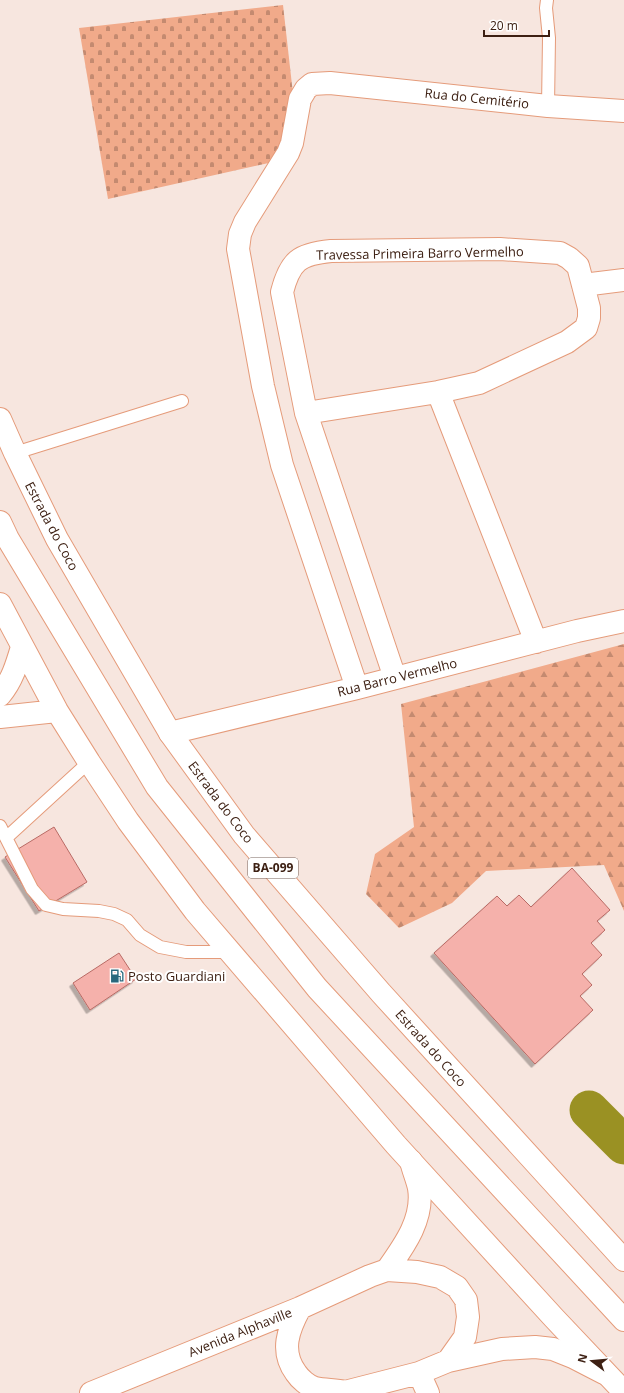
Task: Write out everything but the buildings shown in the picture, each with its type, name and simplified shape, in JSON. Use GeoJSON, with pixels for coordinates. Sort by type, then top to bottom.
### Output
{"type":"FeatureCollection","features":[{"type":"Feature","properties":{"kind":"main road","name":"Rua do Cemitério"},"geometry":{"type":"LineString","coordinates":[[357,688],[282,465],[263,386],[238,249],[240,234],[245,222],[288,154],[292,143],[300,99],[306,89],[312,84],[330,84],[548,106],[624,111]]}},
{"type":"Feature","properties":{"kind":"main road","name":"Travessa Primeira Barro Vermelho"},"geometry":{"type":"LineString","coordinates":[[306,413],[438,392],[479,383],[567,342],[586,328],[589,318],[589,308],[578,266],[569,258],[560,253],[500,249],[331,251],[313,253],[297,260],[286,278],[282,292],[306,413],[395,678]]}},
{"type":"Feature","properties":{"kind":"main road"},"geometry":{"type":"LineString","coordinates":[[583,285],[624,280]]}},
{"type":"Feature","properties":{"kind":"main road"},"geometry":{"type":"LineString","coordinates":[[438,392],[536,642]]}},
{"type":"Feature","properties":{"kind":"main road","name":"Estrada do Coco"},"geometry":{"type":"LineString","coordinates":[[0,419],[57,539],[170,733],[244,835],[381,993],[624,1260]]}},
{"type":"Feature","properties":{"kind":"main road","name":"BA-099"},"geometry":{"type":"LineString","coordinates":[[0,522],[8,539],[157,787],[318,988],[624,1320]]}},
{"type":"Feature","properties":{"kind":"main road"},"geometry":{"type":"LineString","coordinates":[[0,604],[57,711],[89,762],[128,821],[195,911],[411,1161],[624,1392]]}},
{"type":"Feature","properties":{"kind":"main road","name":"Rua Barro Vermelho"},"geometry":{"type":"LineString","coordinates":[[170,733],[357,688],[577,631],[624,621]]}},
{"type":"Feature","properties":{"kind":"main road"},"geometry":{"type":"LineString","coordinates":[[0,695],[5,690],[15,670],[22,647]]}},
{"type":"Feature","properties":{"kind":"main road"},"geometry":{"type":"LineString","coordinates":[[0,717],[57,711]]}},
{"type":"Feature","properties":{"kind":"main road"},"geometry":{"type":"LineString","coordinates":[[387,1270],[401,1251],[412,1230],[420,1204],[419,1188],[411,1161]]}},
{"type":"Feature","properties":{"kind":"main road"},"geometry":{"type":"LineString","coordinates":[[387,1270],[417,1272],[440,1277],[457,1287],[466,1300],[468,1317],[464,1337],[448,1361]]}},
{"type":"Feature","properties":{"kind":"main road","name":"Avenida Alphaville"},"geometry":{"type":"LineString","coordinates":[[91,1393],[300,1308],[370,1276],[387,1270]]}},
{"type":"Feature","properties":{"kind":"main road"},"geometry":{"type":"LineString","coordinates":[[300,1308],[290,1326],[286,1345],[290,1366],[299,1379],[314,1388],[343,1392],[419,1373],[448,1361],[502,1349],[553,1349],[573,1357],[609,1376]]}},
{"type":"Feature","properties":{"kind":"main road"},"geometry":{"type":"LineString","coordinates":[[419,1373],[428,1393]]}},
{"type":"Feature","properties":{"kind":"lane"},"geometry":{"type":"LineString","coordinates":[[547,0],[546,8],[549,38],[548,106]]}},
{"type":"Feature","properties":{"kind":"lane"},"geometry":{"type":"LineString","coordinates":[[15,453],[182,401]]}},
{"type":"Feature","properties":{"kind":"lane"},"geometry":{"type":"LineString","coordinates":[[6,838],[89,762]]}},
{"type":"Feature","properties":{"kind":"lane"},"geometry":{"type":"LineString","coordinates":[[0,826],[32,888],[46,905],[63,909],[99,911],[114,914],[127,920],[140,935],[160,947],[186,952],[230,952]]}},
{"type":"Feature","properties":{"kind":"green space"},"geometry":{"type":"Polygon","coordinates":[[[283,5],[300,156],[108,199],[79,28],[283,5]]]}},
{"type":"Feature","properties":{"kind":"green space"},"geometry":{"type":"Polygon","coordinates":[[[624,644],[624,911],[604,865],[486,871],[452,903],[399,928],[366,894],[375,854],[414,827],[401,704],[624,644]]]}},
{"type":"Feature","properties":{"kind":"waterway"},"geometry":{"type":"LineString","coordinates":[[589,1110],[624,1145]]}},
{"type":"Feature","properties":{"kind":"place","name":"Posto Guardiani"},"geometry":{"type":"Point","coordinates":[117,976]}}]}
